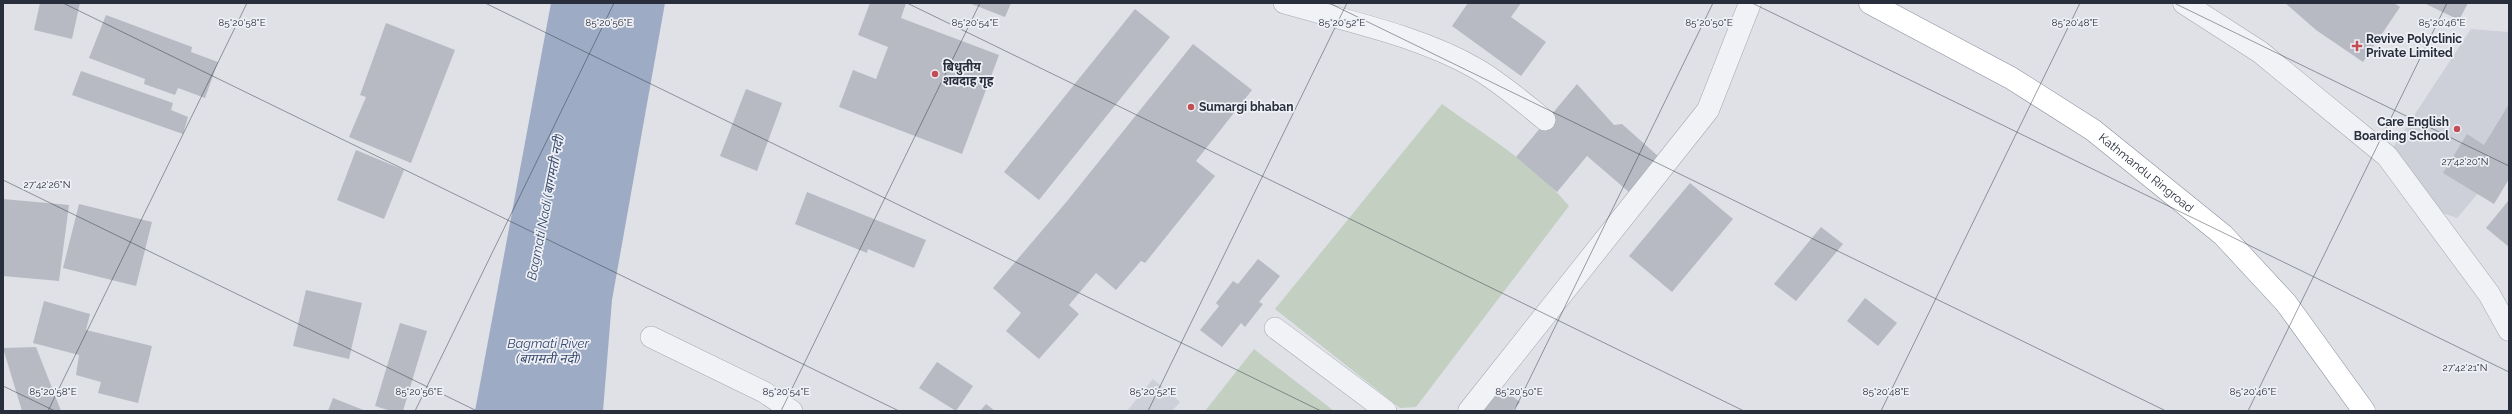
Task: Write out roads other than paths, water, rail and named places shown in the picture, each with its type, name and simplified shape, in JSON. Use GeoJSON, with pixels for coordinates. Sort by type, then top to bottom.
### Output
{"type":"FeatureCollection","features":[{"type":"Feature","properties":{"kind":"highway","name":"Kathmandu Ringroad"},"geometry":{"type":"LineString","coordinates":[[1870,3],[2011,78],[2093,130],[2223,235],[2286,303],[2364,411]]}},
{"type":"Feature","properties":{"kind":"street"},"geometry":{"type":"LineString","coordinates":[[1469,411],[1708,110],[1750,3]]}},
{"type":"Feature","properties":{"kind":"street"},"geometry":{"type":"LineString","coordinates":[[2184,3],[2260,52],[2387,156],[2489,294],[2509,330]]}},
{"type":"Feature","properties":{"kind":"lane"},"geometry":{"type":"LineString","coordinates":[[1284,3],[1437,49],[1477,69],[1513,93],[1545,120]]}},
{"type":"Feature","properties":{"kind":"lane"},"geometry":{"type":"LineString","coordinates":[[1275,328],[1386,411]]}},
{"type":"Feature","properties":{"kind":"lane"},"geometry":{"type":"LineString","coordinates":[[651,337],[764,392],[792,411]]}},
{"type":"Feature","properties":{"kind":"water","name":"Bagmati River (बागमती नदी)"},"geometry":{"type":"Polygon","coordinates":[[[551,3],[665,3],[612,300],[603,411],[475,411],[551,3]]]}},
{"type":"Feature","properties":{"kind":"place","name":"Revive Polyclinic Private Limited"},"geometry":{"type":"Point","coordinates":[2357,46]}},
{"type":"Feature","properties":{"kind":"place","name":"बिधुतीय शवदाह गृह"},"geometry":{"type":"Point","coordinates":[935,74]}},
{"type":"Feature","properties":{"kind":"place","name":"Sumargi bhaban"},"geometry":{"type":"Point","coordinates":[1191,107]}},
{"type":"Feature","properties":{"kind":"place","name":"Care English Boarding School"},"geometry":{"type":"Point","coordinates":[2457,129]}},
{"type":"Feature","properties":{"kind":"water label","name":"Bagmati Nadi (बागमती नदी)"},"geometry":{"type":"Point","coordinates":[545,207]}}]}
